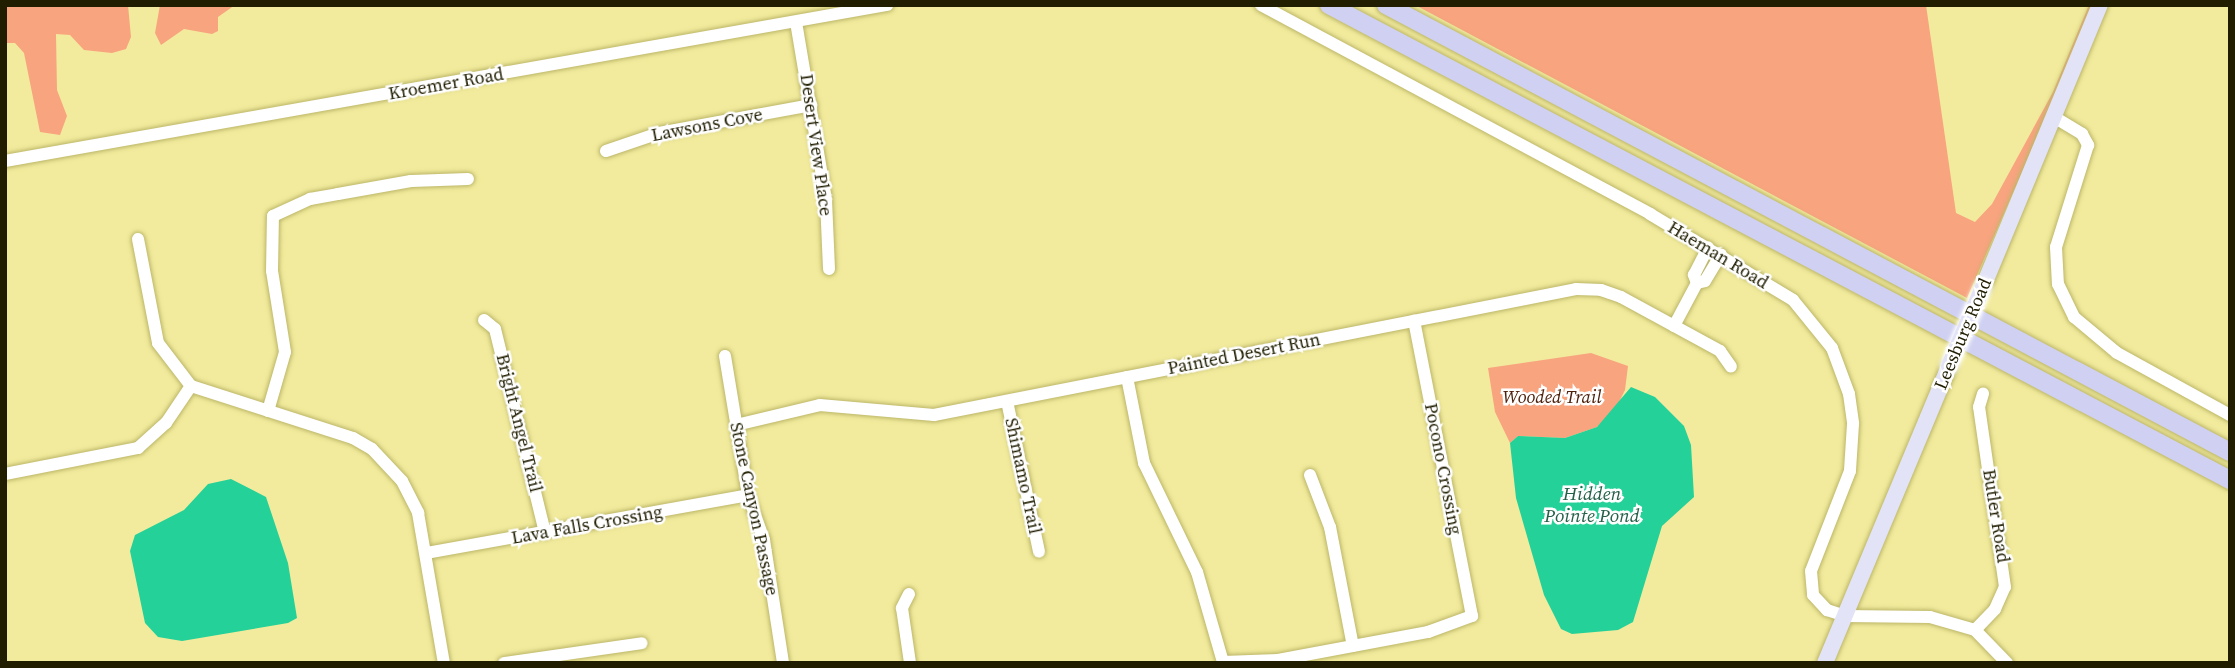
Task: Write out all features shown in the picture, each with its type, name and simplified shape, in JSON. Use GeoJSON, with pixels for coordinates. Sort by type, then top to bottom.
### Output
{"type":"FeatureCollection","features":[{"type":"Feature","properties":{"kind":"highway"},"geometry":{"type":"LineString","coordinates":[[1329,5],[2230,480]]}},
{"type":"Feature","properties":{"kind":"highway"},"geometry":{"type":"LineString","coordinates":[[1386,5],[2230,452]]}},
{"type":"Feature","properties":{"kind":"main road","name":"Leesburg Road"},"geometry":{"type":"LineString","coordinates":[[1825,663],[2100,5]]}},
{"type":"Feature","properties":{"kind":"street","name":"Kroemer Road"},"geometry":{"type":"LineString","coordinates":[[5,161],[887,5]]}},
{"type":"Feature","properties":{"kind":"street","name":"Haeman Road"},"geometry":{"type":"LineString","coordinates":[[1261,5],[1721,254],[1793,300],[1814,320],[1841,369],[1853,424],[1850,471],[1810,579],[1818,603],[1845,616]]}},
{"type":"Feature","properties":{"kind":"street","name":"Desert View Place"},"geometry":{"type":"LineString","coordinates":[[796,22],[826,200],[829,269]]}},
{"type":"Feature","properties":{"kind":"street","name":"Lawsons Cove"},"geometry":{"type":"LineString","coordinates":[[606,151],[659,133],[811,105]]}},
{"type":"Feature","properties":{"kind":"street"},"geometry":{"type":"LineString","coordinates":[[2054,117],[2082,134],[2088,145],[2056,247],[2059,284],[2066,305],[2095,340],[2230,415]]}},
{"type":"Feature","properties":{"kind":"street"},"geometry":{"type":"LineString","coordinates":[[268,411],[285,352],[272,271],[273,216],[310,199],[411,181],[468,179]]}},
{"type":"Feature","properties":{"kind":"street"},"geometry":{"type":"LineString","coordinates":[[138,239],[158,343],[191,386],[353,438],[389,464],[412,496],[426,553],[444,663]]}},
{"type":"Feature","properties":{"kind":"street"},"geometry":{"type":"LineString","coordinates":[[1674,326],[1697,283],[1695,275],[1708,247]]}},
{"type":"Feature","properties":{"kind":"street"},"geometry":{"type":"LineString","coordinates":[[1697,283],[1705,281],[1721,254]]}},
{"type":"Feature","properties":{"kind":"street","name":"Painted Desert Run"},"geometry":{"type":"LineString","coordinates":[[736,425],[820,405],[934,415],[1585,289],[1610,292],[1674,326],[1720,351],[1731,367]]}},
{"type":"Feature","properties":{"kind":"street","name":"Bright Angel Trail"},"geometry":{"type":"LineString","coordinates":[[484,320],[495,329],[545,533]]}},
{"type":"Feature","properties":{"kind":"street","name":"Pocono Crossing"},"geometry":{"type":"LineString","coordinates":[[1353,646],[1440,629],[1472,616],[1414,321]]}},
{"type":"Feature","properties":{"kind":"street","name":"Stone Canyon Passage"},"geometry":{"type":"LineString","coordinates":[[725,356],[748,495],[764,540],[783,663]]}},
{"type":"Feature","properties":{"kind":"street"},"geometry":{"type":"LineString","coordinates":[[1127,377],[1147,474],[1197,572],[1223,662],[1279,660],[1353,646],[1330,527],[1310,475]]}},
{"type":"Feature","properties":{"kind":"street"},"geometry":{"type":"LineString","coordinates":[[5,474],[138,448],[166,423],[191,386]]}},
{"type":"Feature","properties":{"kind":"street","name":"Butler Road"},"geometry":{"type":"LineString","coordinates":[[1975,630],[1995,609],[2005,587],[1979,407],[1983,394]]}},
{"type":"Feature","properties":{"kind":"street","name":"Shimamo Trail"},"geometry":{"type":"LineString","coordinates":[[1007,401],[1038,552]]}},
{"type":"Feature","properties":{"kind":"street","name":"Lava Falls Crossing"},"geometry":{"type":"LineString","coordinates":[[426,553],[748,495]]}},
{"type":"Feature","properties":{"kind":"street"},"geometry":{"type":"LineString","coordinates":[[909,594],[902,608],[910,663]]}},
{"type":"Feature","properties":{"kind":"street"},"geometry":{"type":"LineString","coordinates":[[1845,616],[1930,617],[1975,630],[2007,663]]}},
{"type":"Feature","properties":{"kind":"street"},"geometry":{"type":"LineString","coordinates":[[504,663],[642,643]]}},
{"type":"Feature","properties":{"kind":"green space"},"geometry":{"type":"Polygon","coordinates":[[[5,5],[128,5],[131,37],[126,49],[112,53],[84,50],[70,35],[56,34],[57,90],[67,116],[60,135],[40,132],[24,53],[15,43],[5,43],[5,5]]]}},
{"type":"Feature","properties":{"kind":"green space"},"geometry":{"type":"Polygon","coordinates":[[[160,5],[235,5],[218,17],[218,31],[212,34],[184,29],[161,45],[155,33],[160,5]]]}},
{"type":"Feature","properties":{"kind":"green space"},"geometry":{"type":"Polygon","coordinates":[[[1415,5],[1926,5],[1956,213],[1975,222],[1992,204],[2053,92],[2089,5],[2095,5],[1967,298],[1415,5]]]}},
{"type":"Feature","properties":{"kind":"green space","name":"Wooded Trail"},"geometry":{"type":"Polygon","coordinates":[[[1591,353],[1628,366],[1625,390],[1614,412],[1597,427],[1565,438],[1518,436],[1510,443],[1495,412],[1488,368],[1591,353]]]}},
{"type":"Feature","properties":{"kind":"water","name":"Hidden Pointe Pond"},"geometry":{"type":"Polygon","coordinates":[[[1631,387],[1655,397],[1684,426],[1691,445],[1694,497],[1662,526],[1633,622],[1618,630],[1572,634],[1561,629],[1544,595],[1516,498],[1510,443],[1518,436],[1565,438],[1597,427],[1631,387]]]}},
{"type":"Feature","properties":{"kind":"water"},"geometry":{"type":"Polygon","coordinates":[[[231,479],[266,497],[288,563],[297,618],[288,623],[182,641],[158,637],[145,623],[130,551],[135,535],[184,510],[208,484],[231,479]]]}}]}
